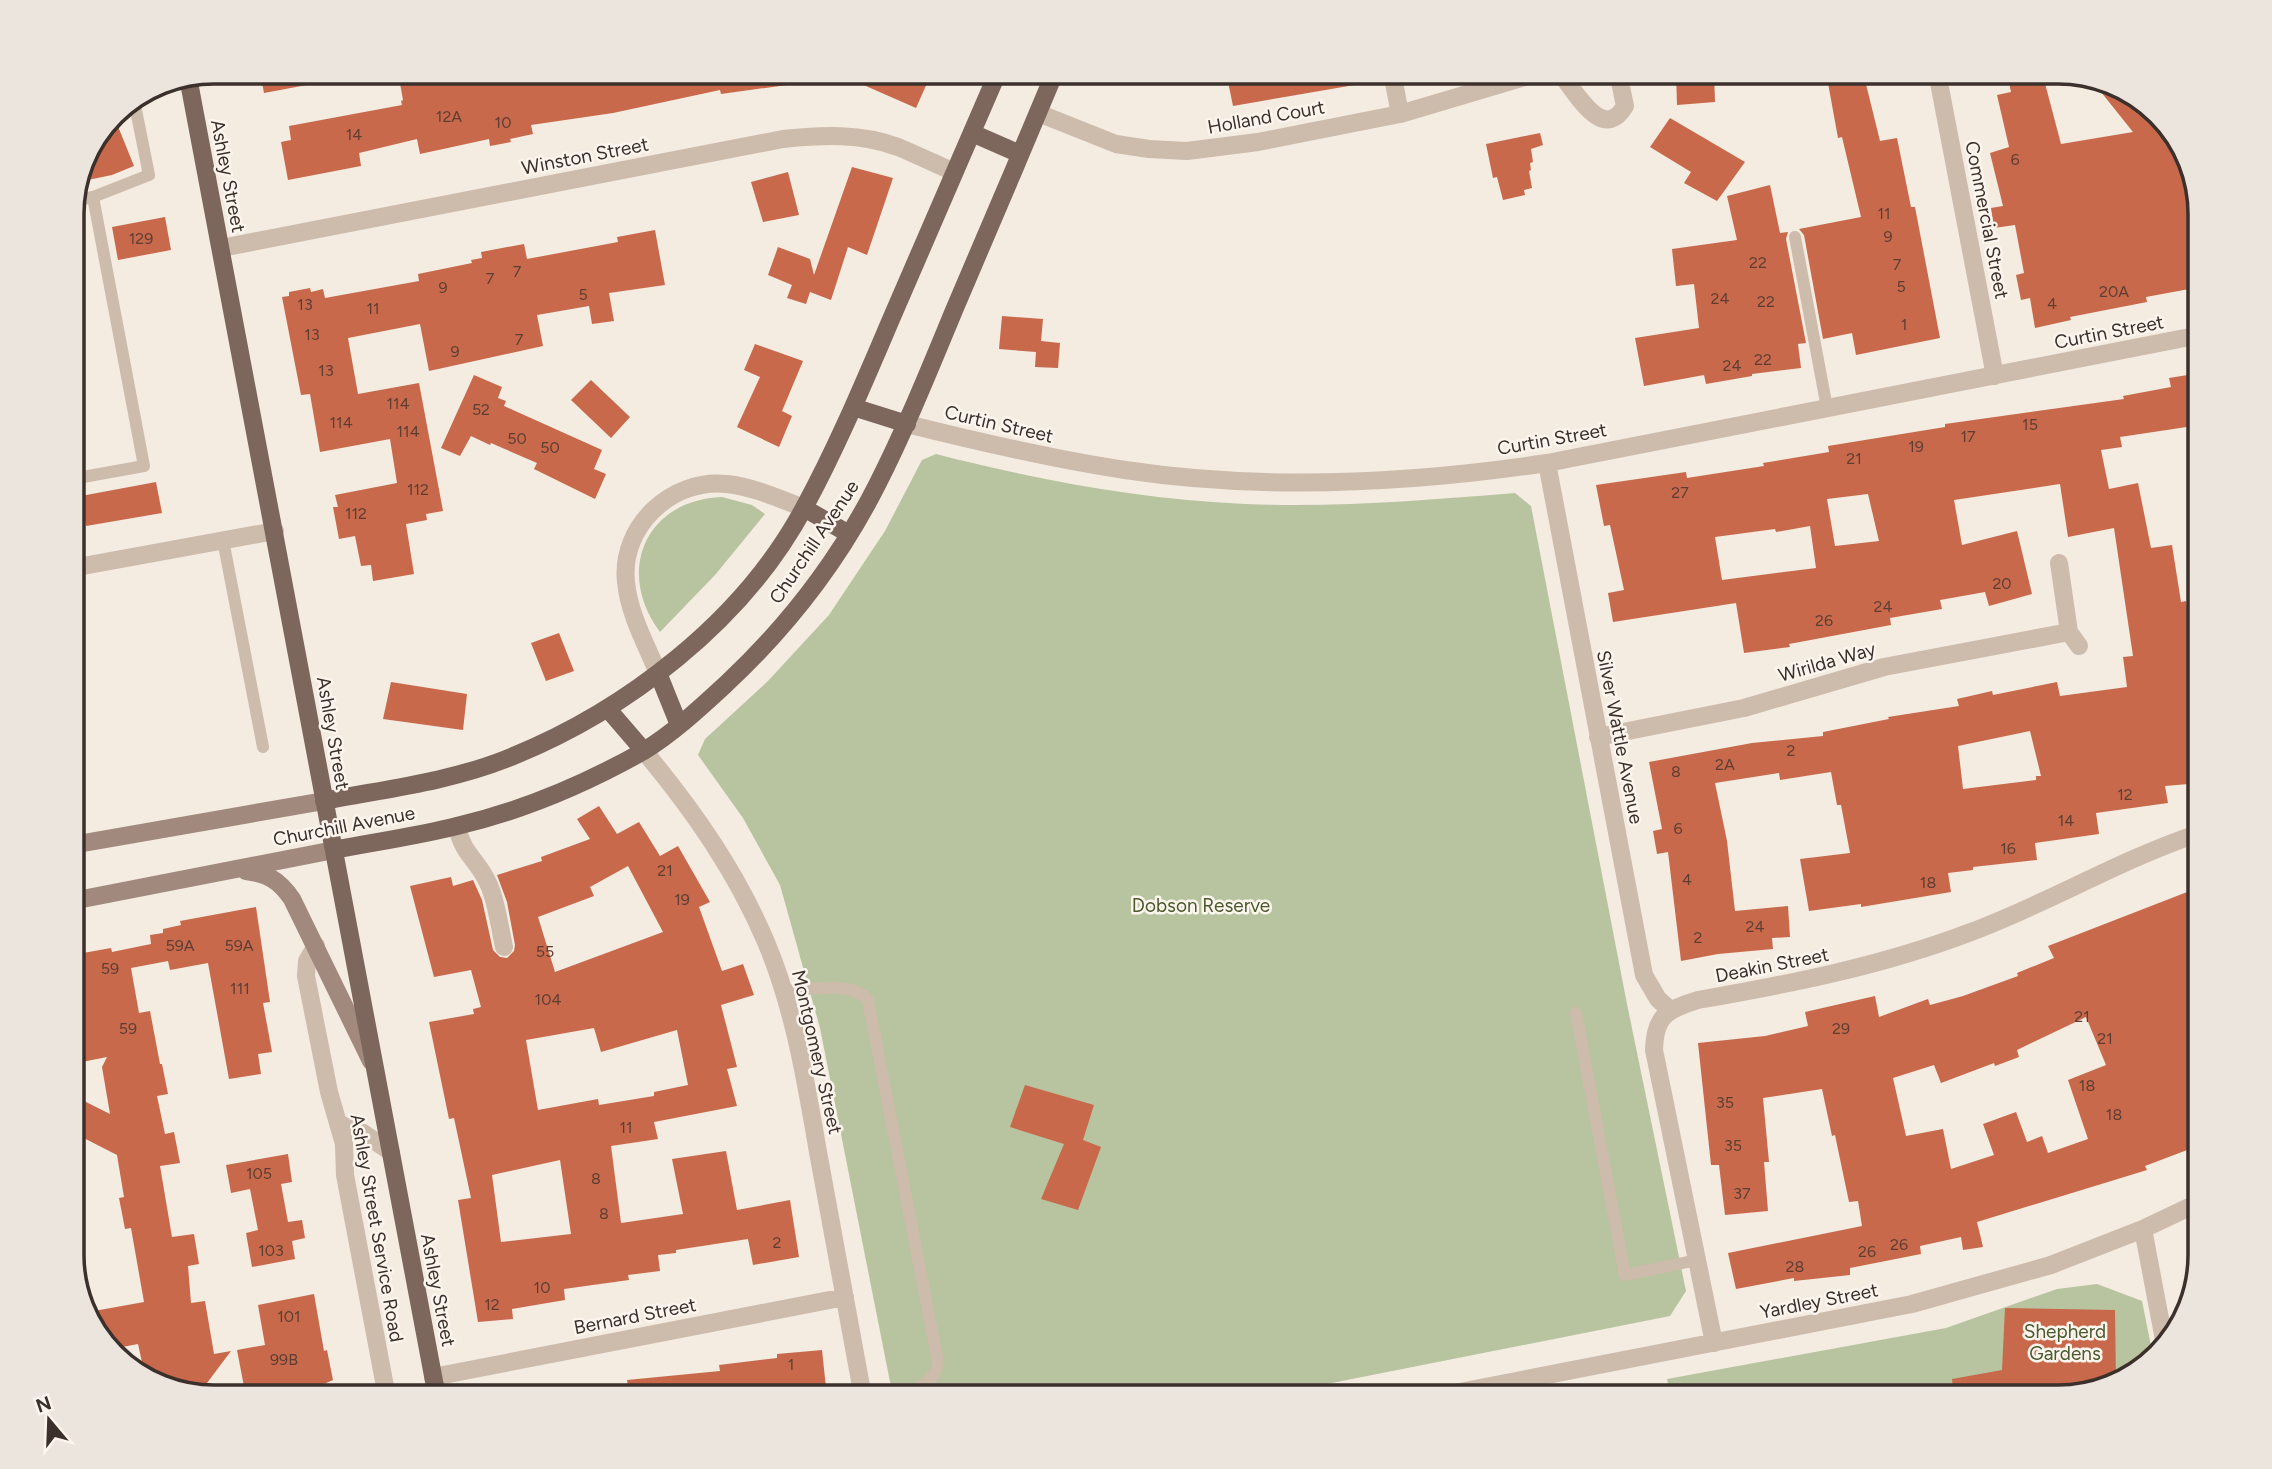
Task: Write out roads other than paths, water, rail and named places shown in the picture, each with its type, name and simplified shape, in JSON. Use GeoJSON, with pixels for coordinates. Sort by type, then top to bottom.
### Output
{"type":"FeatureCollection","features":[{"type":"Feature","properties":{"kind":"main road","name":"Churchill Avenue"},"geometry":{"type":"LineString","coordinates":[[84,843],[455,776],[491,764],[553,739],[607,708],[658,673],[703,636],[742,594],[772,556],[804,508],[853,407],[993,84]]}},
{"type":"Feature","properties":{"kind":"main road","name":"Churchill Avenue"},"geometry":{"type":"LineString","coordinates":[[84,899],[457,826],[549,797],[644,751],[714,696],[779,631],[814,587],[876,488],[907,424],[1050,84]]}},
{"type":"Feature","properties":{"kind":"main road","name":"Ashley Street"},"geometry":{"type":"LineString","coordinates":[[190,86],[435,1385]]}},
{"type":"Feature","properties":{"kind":"main road"},"geometry":{"type":"LineString","coordinates":[[972,133],[1020,155]]}},
{"type":"Feature","properties":{"kind":"main road"},"geometry":{"type":"LineString","coordinates":[[853,407],[907,424]]}},
{"type":"Feature","properties":{"kind":"main road"},"geometry":{"type":"LineString","coordinates":[[804,508],[849,534]]}},
{"type":"Feature","properties":{"kind":"main road"},"geometry":{"type":"LineString","coordinates":[[658,673],[679,725]]}},
{"type":"Feature","properties":{"kind":"main road"},"geometry":{"type":"LineString","coordinates":[[607,708],[644,751]]}},
{"type":"Feature","properties":{"kind":"main road"},"geometry":{"type":"LineString","coordinates":[[235,869],[266,874],[281,884],[299,912],[376,1071]]}},
{"type":"Feature","properties":{"kind":"street"},"geometry":{"type":"LineString","coordinates":[[1394,84],[1400,114]]}},
{"type":"Feature","properties":{"kind":"street","name":"Holland Court"},"geometry":{"type":"LineString","coordinates":[[1038,113],[1116,144],[1187,151],[1258,142],[1400,114],[1501,84]]}},
{"type":"Feature","properties":{"kind":"street"},"geometry":{"type":"LineString","coordinates":[[1568,84],[1589,111],[1603,119],[1611,119],[1620,114],[1625,106],[1620,84]]}},
{"type":"Feature","properties":{"kind":"street","name":"Commercial Street"},"geometry":{"type":"LineString","coordinates":[[1939,84],[1995,376]]}},
{"type":"Feature","properties":{"kind":"street","name":"Winston Street"},"geometry":{"type":"LineString","coordinates":[[220,248],[783,139],[836,135],[864,138],[897,147],[954,172]]}},
{"type":"Feature","properties":{"kind":"street","name":"Curtin Street"},"geometry":{"type":"LineString","coordinates":[[907,424],[1062,460],[1128,471],[1235,480],[1340,483],[1404,480],[1547,463],[2188,337]]}},
{"type":"Feature","properties":{"kind":"street","name":"Silver Wattle Avenue"},"geometry":{"type":"LineString","coordinates":[[1547,463],[1644,975],[1658,999],[1670,1010]]}},
{"type":"Feature","properties":{"kind":"street"},"geometry":{"type":"LineString","coordinates":[[658,673],[632,613],[625,579],[627,558],[644,519],[658,504],[674,494],[709,485],[725,484],[744,488],[804,508]]}},
{"type":"Feature","properties":{"kind":"street"},"geometry":{"type":"LineString","coordinates":[[84,566],[275,531]]}},
{"type":"Feature","properties":{"kind":"street","name":"Wirilda Way"},"geometry":{"type":"LineString","coordinates":[[1598,737],[1744,708],[1884,667],[2074,639],[2059,563]]}},
{"type":"Feature","properties":{"kind":"street","name":"Montgomery Street"},"geometry":{"type":"LineString","coordinates":[[644,751],[677,791],[729,869],[767,944],[783,991],[808,1095],[861,1385]]}},
{"type":"Feature","properties":{"kind":"street"},"geometry":{"type":"LineString","coordinates":[[457,826],[459,839],[488,883],[504,947]]}},
{"type":"Feature","properties":{"kind":"street","name":"Deakin Street"},"geometry":{"type":"LineString","coordinates":[[1670,1010],[1698,1000],[1830,975],[1934,946],[1975,931],[2140,855],[2188,837]]}},
{"type":"Feature","properties":{"kind":"street","name":"Ashley Street Service Road"},"geometry":{"type":"LineString","coordinates":[[316,946],[307,961],[306,976],[326,1078],[344,1144],[345,1175],[385,1385]]}},
{"type":"Feature","properties":{"kind":"street"},"geometry":{"type":"LineString","coordinates":[[1670,1010],[1656,1028],[1654,1050],[1714,1343]]}},
{"type":"Feature","properties":{"kind":"street"},"geometry":{"type":"LineString","coordinates":[[339,1124],[363,1133],[391,1152]]}},
{"type":"Feature","properties":{"kind":"street","name":"Yardley Street"},"geometry":{"type":"LineString","coordinates":[[1496,1385],[1912,1304],[2051,1265],[2143,1229],[2188,1208]]}},
{"type":"Feature","properties":{"kind":"street"},"geometry":{"type":"LineString","coordinates":[[2143,1229],[2163,1332]]}},
{"type":"Feature","properties":{"kind":"street","name":"Bernard Street"},"geometry":{"type":"LineString","coordinates":[[433,1377],[845,1297]]}},
{"type":"Feature","properties":{"kind":"lane"},"geometry":{"type":"LineString","coordinates":[[85,199],[149,175],[136,110]]}},
{"type":"Feature","properties":{"kind":"lane"},"geometry":{"type":"LineString","coordinates":[[84,477],[144,466],[93,197]]}},
{"type":"Feature","properties":{"kind":"lane"},"geometry":{"type":"LineString","coordinates":[[1795,237],[1827,408]]}},
{"type":"Feature","properties":{"kind":"lane"},"geometry":{"type":"LineString","coordinates":[[223,540],[263,747]]}},
{"type":"Feature","properties":{"kind":"lane"},"geometry":{"type":"LineString","coordinates":[[783,991],[847,988],[863,993],[869,1000],[938,1362],[934,1376],[922,1385]]}},
{"type":"Feature","properties":{"kind":"lane"},"geometry":{"type":"LineString","coordinates":[[1576,1013],[1625,1275],[1697,1260]]}},
{"type":"Feature","properties":{"kind":"park label","name":"Dobson Reserve"},"geometry":{"type":"Point","coordinates":[1201,905]}},
{"type":"Feature","properties":{"kind":"park label","name":"Shepherd Gardens"},"geometry":{"type":"Point","coordinates":[2065,1342]}}]}
